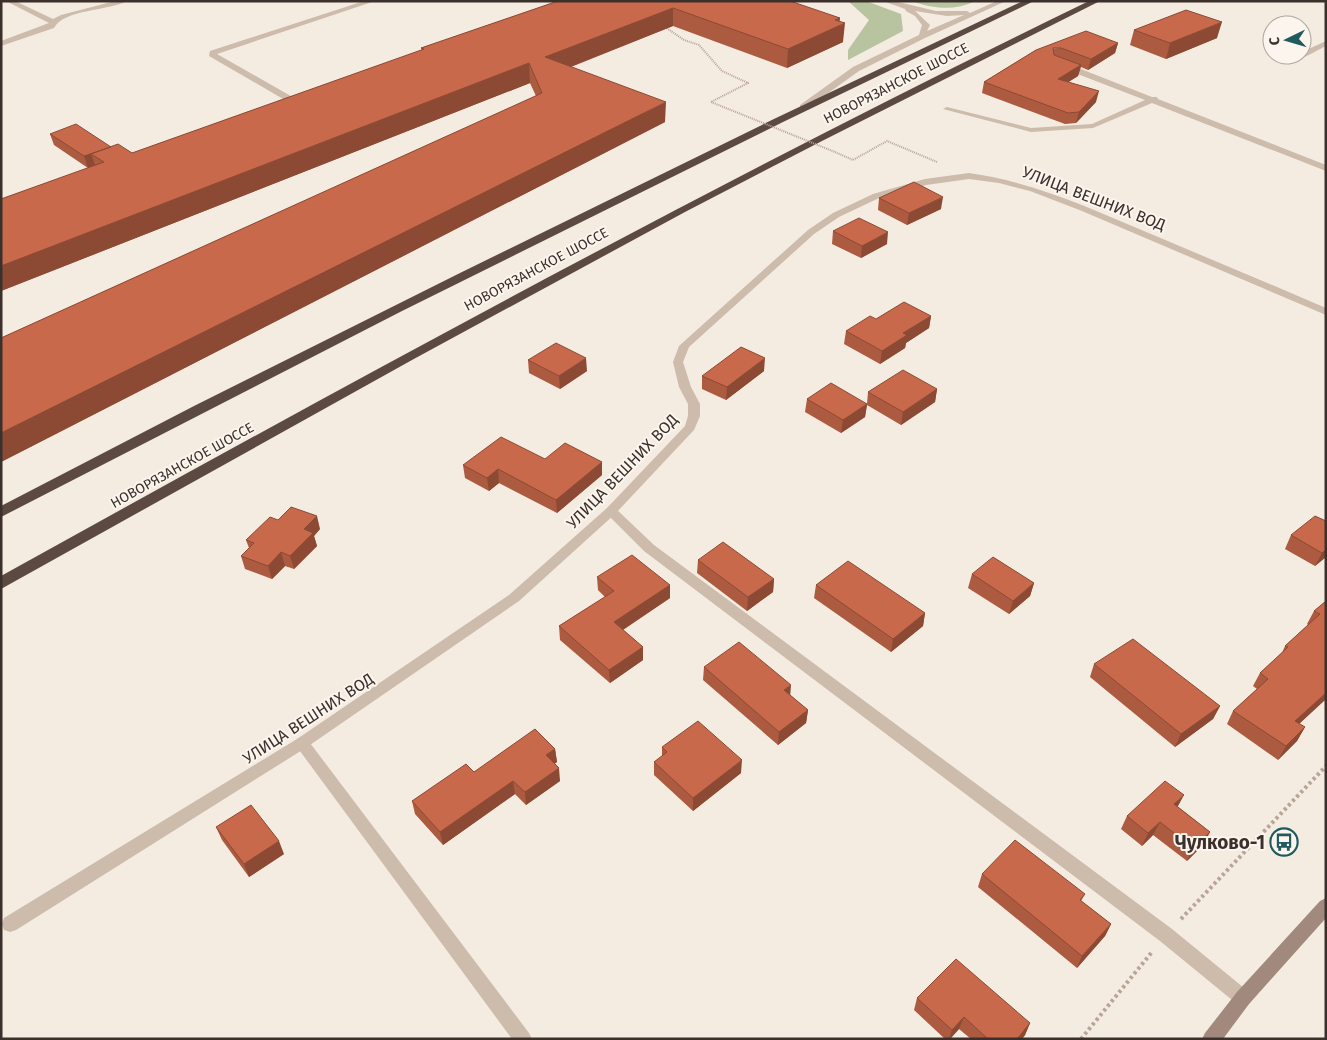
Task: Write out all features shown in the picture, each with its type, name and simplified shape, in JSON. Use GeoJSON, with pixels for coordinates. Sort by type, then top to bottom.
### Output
{"type":"FeatureCollection","features":[{"type":"Feature","properties":{"kind":"highway","name":"НОВОРЯЗАНСКОЕ ШОССЕ"},"geometry":{"type":"LineString","coordinates":[[1,512],[87,466],[392,311],[803,107],[1030,1]]}},
{"type":"Feature","properties":{"kind":"highway","name":"НОВОРЯЗАНСКОЕ ШОССЕ"},"geometry":{"type":"LineString","coordinates":[[1,583],[358,382],[636,232],[987,54],[1096,1]]}},
{"type":"Feature","properties":{"kind":"main road"},"geometry":{"type":"LineString","coordinates":[[1211,1039],[1243,998],[1326,906]]}},
{"type":"Feature","properties":{"kind":"street"},"geometry":{"type":"LineString","coordinates":[[9,1],[53,22]]}},
{"type":"Feature","properties":{"kind":"street"},"geometry":{"type":"LineString","coordinates":[[1,44],[42,31],[52,26],[53,22],[63,16],[124,1]]}},
{"type":"Feature","properties":{"kind":"street"},"geometry":{"type":"LineString","coordinates":[[284,104],[296,100],[217,60],[213,56],[214,53],[372,1]]}},
{"type":"Feature","properties":{"kind":"street"},"geometry":{"type":"LineString","coordinates":[[886,1],[945,14],[965,14],[984,10]]}},
{"type":"Feature","properties":{"kind":"street"},"geometry":{"type":"LineString","coordinates":[[803,107],[856,70],[922,36],[1003,1]]}},
{"type":"Feature","properties":{"kind":"street"},"geometry":{"type":"LineString","coordinates":[[899,5],[916,15],[926,25],[922,36]]}},
{"type":"Feature","properties":{"kind":"street"},"geometry":{"type":"LineString","coordinates":[[1312,50],[1326,43]]}},
{"type":"Feature","properties":{"kind":"street"},"geometry":{"type":"LineString","coordinates":[[1054,62],[1154,99],[1326,168]]}},
{"type":"Feature","properties":{"kind":"street"},"geometry":{"type":"LineString","coordinates":[[947,109],[1031,130],[1093,126],[1154,99]]}},
{"type":"Feature","properties":{"kind":"street","name":"УЛИЦА ВЕШНИХ ВОД"},"geometry":{"type":"LineString","coordinates":[[10,924],[302,744],[514,598],[611,511],[690,428],[694,416],[694,404],[685,387],[678,362],[684,346],[811,232],[836,215],[876,196],[925,182],[969,176],[1024,186],[1086,209],[1326,312]]}},
{"type":"Feature","properties":{"kind":"street"},"geometry":{"type":"LineString","coordinates":[[611,511],[649,548],[1166,935],[1243,998]]}},
{"type":"Feature","properties":{"kind":"street"},"geometry":{"type":"LineString","coordinates":[[302,744],[523,1039]]}},
{"type":"Feature","properties":{"kind":"path"},"geometry":{"type":"LineString","coordinates":[[663,26],[684,40],[699,45],[722,71],[748,83],[711,102],[853,160],[887,141],[969,176]]}},
{"type":"Feature","properties":{"kind":"path"},"geometry":{"type":"LineString","coordinates":[[1081,1039],[1166,935],[1326,766]]}},
{"type":"Feature","properties":{"kind":"green space"},"geometry":{"type":"Polygon","coordinates":[[[848,1],[866,1],[901,14],[903,31],[848,60],[848,50],[869,20],[848,1]]]}},
{"type":"Feature","properties":{"kind":"green space"},"geometry":{"type":"Polygon","coordinates":[[[911,1],[976,1],[952,8],[944,8],[911,1]]]}},
{"type":"Feature","properties":{"kind":"building"},"geometry":{"type":"Polygon","coordinates":[[[558,1],[790,1],[840,18],[835,20],[845,23],[788,49],[673,8],[545,57],[666,102],[1,433],[1,338],[542,93],[529,63],[1,266],[1,199],[104,162],[91,154],[118,144],[132,153],[424,49],[421,48],[558,1]]]}},
{"type":"Feature","properties":{"kind":"building"},"geometry":{"type":"Polygon","coordinates":[[[1186,10],[1222,22],[1170,43],[1134,30],[1186,10]]]}},
{"type":"Feature","properties":{"kind":"building"},"geometry":{"type":"Polygon","coordinates":[[[1086,31],[1118,43],[1091,59],[1061,48],[1053,48],[1054,55],[1081,65],[1058,79],[1099,91],[1079,112],[1068,113],[984,82],[1036,50],[1086,31]]]}},
{"type":"Feature","properties":{"kind":"building"},"geometry":{"type":"Polygon","coordinates":[[[76,124],[111,147],[84,156],[50,134],[76,124]]]}},
{"type":"Feature","properties":{"kind":"building"},"geometry":{"type":"Polygon","coordinates":[[[914,182],[943,197],[909,213],[879,198],[914,182]]]}},
{"type":"Feature","properties":{"kind":"building"},"geometry":{"type":"Polygon","coordinates":[[[859,218],[888,232],[862,246],[833,231],[859,218]]]}},
{"type":"Feature","properties":{"kind":"building"},"geometry":{"type":"Polygon","coordinates":[[[904,302],[931,316],[903,333],[907,335],[882,351],[846,331],[870,316],[876,319],[904,302]]]}},
{"type":"Feature","properties":{"kind":"building"},"geometry":{"type":"Polygon","coordinates":[[[556,343],[586,358],[559,376],[528,360],[556,343]]]}},
{"type":"Feature","properties":{"kind":"building"},"geometry":{"type":"Polygon","coordinates":[[[741,347],[765,358],[727,387],[702,376],[741,347]]]}},
{"type":"Feature","properties":{"kind":"building"},"geometry":{"type":"Polygon","coordinates":[[[903,370],[937,389],[903,412],[868,392],[903,370]]]}},
{"type":"Feature","properties":{"kind":"building"},"geometry":{"type":"Polygon","coordinates":[[[831,383],[867,404],[843,420],[807,399],[831,383]]]}},
{"type":"Feature","properties":{"kind":"building"},"geometry":{"type":"Polygon","coordinates":[[[501,437],[545,459],[565,443],[602,462],[556,500],[498,469],[487,478],[463,465],[501,437]]]}},
{"type":"Feature","properties":{"kind":"building"},"geometry":{"type":"Polygon","coordinates":[[[291,507],[317,516],[304,529],[313,533],[290,556],[281,552],[268,566],[241,556],[254,543],[246,540],[270,517],[278,520],[291,507]]]}},
{"type":"Feature","properties":{"kind":"building"},"geometry":{"type":"Polygon","coordinates":[[[1315,516],[1326,521],[1326,550],[1322,553],[1291,535],[1315,516]]]}},
{"type":"Feature","properties":{"kind":"building"},"geometry":{"type":"Polygon","coordinates":[[[723,542],[774,579],[748,597],[698,560],[723,542]]]}},
{"type":"Feature","properties":{"kind":"building"},"geometry":{"type":"Polygon","coordinates":[[[632,555],[670,585],[614,622],[643,647],[609,670],[559,626],[614,591],[597,577],[632,555]]]}},
{"type":"Feature","properties":{"kind":"building"},"geometry":{"type":"Polygon","coordinates":[[[993,557],[1034,583],[1013,601],[972,574],[993,557]]]}},
{"type":"Feature","properties":{"kind":"building"},"geometry":{"type":"Polygon","coordinates":[[[848,561],[925,613],[893,639],[816,585],[848,561]]]}},
{"type":"Feature","properties":{"kind":"building"},"geometry":{"type":"Polygon","coordinates":[[[1326,601],[1326,693],[1295,721],[1305,727],[1286,746],[1233,711],[1268,679],[1260,673],[1288,647],[1285,646],[1320,614],[1314,611],[1326,601]]]}},
{"type":"Feature","properties":{"kind":"building"},"geometry":{"type":"Polygon","coordinates":[[[1133,639],[1220,706],[1181,734],[1094,664],[1133,639]]]}},
{"type":"Feature","properties":{"kind":"building"},"geometry":{"type":"Polygon","coordinates":[[[739,642],[791,685],[784,690],[808,710],[779,732],[704,667],[739,642]]]}},
{"type":"Feature","properties":{"kind":"building"},"geometry":{"type":"Polygon","coordinates":[[[698,721],[742,760],[693,798],[654,762],[667,752],[662,747],[698,721]]]}},
{"type":"Feature","properties":{"kind":"building"},"geometry":{"type":"Polygon","coordinates":[[[535,729],[555,749],[546,755],[559,768],[525,792],[513,781],[440,832],[412,801],[466,764],[474,772],[535,729]]]}},
{"type":"Feature","properties":{"kind":"building"},"geometry":{"type":"Polygon","coordinates":[[[1165,781],[1184,795],[1174,804],[1210,832],[1193,848],[1160,822],[1148,833],[1127,816],[1165,781]]]}},
{"type":"Feature","properties":{"kind":"building"},"geometry":{"type":"Polygon","coordinates":[[[251,805],[279,841],[244,864],[216,827],[251,805]]]}},
{"type":"Feature","properties":{"kind":"building"},"geometry":{"type":"Polygon","coordinates":[[[1015,840],[1085,894],[1080,900],[1111,924],[1082,956],[982,874],[1015,840]]]}},
{"type":"Feature","properties":{"kind":"building"},"geometry":{"type":"Polygon","coordinates":[[[956,959],[1030,1023],[1017,1039],[988,1039],[964,1017],[952,1030],[917,998],[956,959]]]}},
{"type":"Feature","properties":{"kind":"place","name":"Чулково-1"},"geometry":{"type":"Point","coordinates":[1284,842]}}]}
